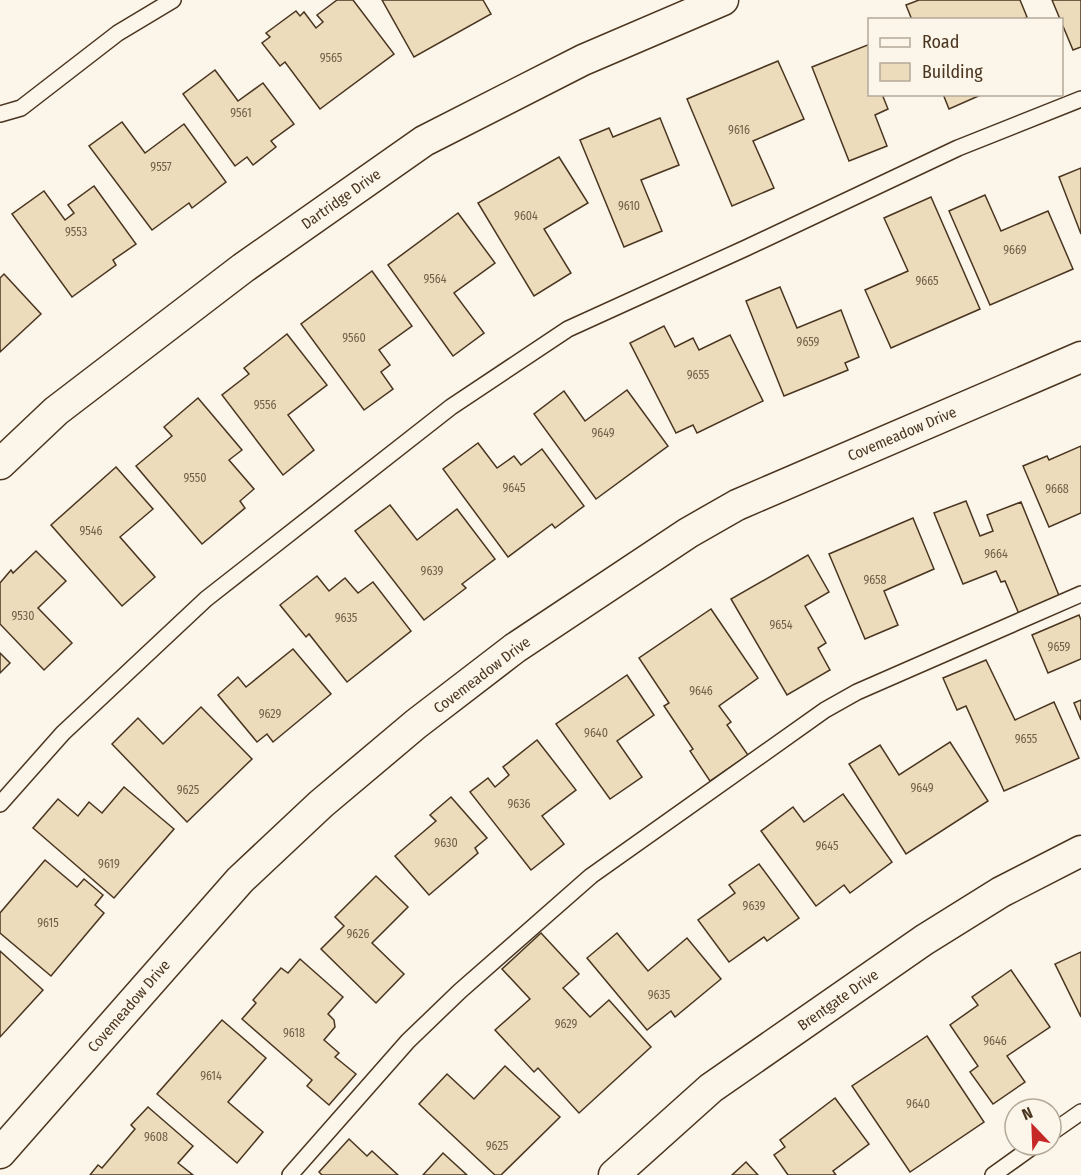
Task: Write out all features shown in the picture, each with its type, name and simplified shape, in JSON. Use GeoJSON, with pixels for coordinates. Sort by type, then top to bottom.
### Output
{"type":"FeatureCollection","features":[{"type":"Feature","properties":{"kind":"street","name":"Dartridge Drive"},"geometry":{"type":"LineString","coordinates":[[0,464],[56,411],[243,268],[424,141],[584,60],[723,0]]}},
{"type":"Feature","properties":{"kind":"street","name":"Covemeadow Drive"},"geometry":{"type":"LineString","coordinates":[[0,1153],[240,880],[321,804],[417,724],[515,648],[688,533],[737,505],[1081,357]]}},
{"type":"Feature","properties":{"kind":"street","name":"Brentgate Drive"},"geometry":{"type":"LineString","coordinates":[[614,1175],[711,1088],[924,940],[1001,892],[1081,851]]}},
{"type":"Feature","properties":{"kind":"lane"},"geometry":{"type":"LineString","coordinates":[[0,114],[21,108],[118,33],[173,0]]}},
{"type":"Feature","properties":{"kind":"lane"},"geometry":{"type":"LineString","coordinates":[[0,804],[63,733],[206,598],[451,407],[568,329],[958,148],[1081,99]]}},
{"type":"Feature","properties":{"kind":"lane"},"geometry":{"type":"LineString","coordinates":[[290,1175],[408,1041],[460,991],[591,876],[825,710],[857,692],[1081,594]]}},
{"type":"Feature","properties":{"kind":"lane"},"geometry":{"type":"LineString","coordinates":[[1063,1125],[1081,1112]]}},
{"type":"Feature","properties":{"kind":"lane"},"geometry":{"type":"LineString","coordinates":[[993,1175],[1018,1157]]}},
{"type":"Feature","properties":{"kind":"building"},"geometry":{"type":"Polygon","coordinates":[[[337,0],[353,0],[394,54],[320,109],[285,62],[280,66],[262,43],[270,37],[266,33],[296,11],[300,16],[304,12],[316,28],[323,22],[317,15],[337,0]]]}},
{"type":"Feature","properties":{"kind":"building"},"geometry":{"type":"Polygon","coordinates":[[[382,0],[483,0],[491,14],[414,57],[382,0]]]}},
{"type":"Feature","properties":{"kind":"building"},"geometry":{"type":"Polygon","coordinates":[[[919,0],[1020,0],[1027,17],[911,18],[906,5],[919,0]]]}},
{"type":"Feature","properties":{"kind":"building"},"geometry":{"type":"Polygon","coordinates":[[[1052,0],[1081,0],[1081,47],[1073,50],[1063,26],[1063,18],[1060,18],[1052,0]]]}},
{"type":"Feature","properties":{"kind":"building"},"geometry":{"type":"Polygon","coordinates":[[[868,45],[868,96],[883,96],[888,109],[875,115],[887,146],[849,161],[812,67],[868,45]]]}},
{"type":"Feature","properties":{"kind":"building"},"geometry":{"type":"Polygon","coordinates":[[[778,61],[804,119],[753,141],[774,188],[732,206],[687,99],[778,61]]]}},
{"type":"Feature","properties":{"kind":"building"},"geometry":{"type":"Polygon","coordinates":[[[215,70],[238,101],[263,83],[294,124],[271,141],[276,147],[253,165],[247,157],[235,166],[183,94],[215,70]]]}},
{"type":"Feature","properties":{"kind":"building"},"geometry":{"type":"Polygon","coordinates":[[[944,96],[978,96],[949,109],[944,96]]]}},
{"type":"Feature","properties":{"kind":"building"},"geometry":{"type":"Polygon","coordinates":[[[660,118],[679,165],[641,180],[662,231],[624,247],[580,140],[609,128],[613,137],[660,118]]]}},
{"type":"Feature","properties":{"kind":"building"},"geometry":{"type":"Polygon","coordinates":[[[122,122],[145,153],[184,124],[226,182],[192,208],[189,203],[152,230],[89,146],[122,122]]]}},
{"type":"Feature","properties":{"kind":"building"},"geometry":{"type":"Polygon","coordinates":[[[559,157],[588,203],[544,229],[571,273],[534,296],[478,203],[559,157]]]}},
{"type":"Feature","properties":{"kind":"building"},"geometry":{"type":"Polygon","coordinates":[[[1081,168],[1081,234],[1059,177],[1081,168]]]}},
{"type":"Feature","properties":{"kind":"building"},"geometry":{"type":"Polygon","coordinates":[[[94,186],[136,244],[113,260],[116,265],[72,297],[12,214],[44,191],[65,220],[74,213],[68,205],[94,186]]]}},
{"type":"Feature","properties":{"kind":"building"},"geometry":{"type":"Polygon","coordinates":[[[985,195],[1001,231],[1048,211],[1073,269],[990,305],[949,211],[985,195]]]}},
{"type":"Feature","properties":{"kind":"building"},"geometry":{"type":"Polygon","coordinates":[[[931,197],[980,309],[891,348],[865,290],[908,271],[884,218],[931,197]]]}},
{"type":"Feature","properties":{"kind":"building"},"geometry":{"type":"Polygon","coordinates":[[[458,213],[495,263],[454,293],[484,333],[453,356],[388,265],[458,213]]]}},
{"type":"Feature","properties":{"kind":"building"},"geometry":{"type":"Polygon","coordinates":[[[372,271],[412,326],[379,350],[390,365],[381,372],[393,389],[364,410],[301,324],[372,271]]]}},
{"type":"Feature","properties":{"kind":"building"},"geometry":{"type":"Polygon","coordinates":[[[4,274],[41,314],[0,352],[0,278],[4,274]]]}},
{"type":"Feature","properties":{"kind":"building"},"geometry":{"type":"Polygon","coordinates":[[[780,287],[797,328],[841,310],[859,357],[845,363],[848,370],[784,396],[746,301],[780,287]]]}},
{"type":"Feature","properties":{"kind":"building"},"geometry":{"type":"Polygon","coordinates":[[[664,326],[675,347],[693,338],[699,350],[730,335],[763,401],[697,433],[693,425],[676,433],[630,343],[664,326]]]}},
{"type":"Feature","properties":{"kind":"building"},"geometry":{"type":"Polygon","coordinates":[[[287,334],[327,385],[288,415],[314,450],[283,475],[222,395],[249,374],[244,368],[287,334]]]}},
{"type":"Feature","properties":{"kind":"building"},"geometry":{"type":"Polygon","coordinates":[[[627,390],[668,446],[596,499],[534,414],[564,391],[585,421],[627,390]]]}},
{"type":"Feature","properties":{"kind":"building"},"geometry":{"type":"Polygon","coordinates":[[[198,398],[242,450],[229,460],[254,489],[240,501],[245,508],[202,544],[136,466],[172,436],[164,427],[198,398]]]}},
{"type":"Feature","properties":{"kind":"building"},"geometry":{"type":"Polygon","coordinates":[[[478,443],[497,468],[514,456],[521,465],[542,449],[584,506],[555,528],[552,524],[508,557],[443,469],[478,443]]]}},
{"type":"Feature","properties":{"kind":"building"},"geometry":{"type":"Polygon","coordinates":[[[1081,446],[1081,513],[1049,527],[1023,466],[1047,456],[1049,460],[1081,446]]]}},
{"type":"Feature","properties":{"kind":"building"},"geometry":{"type":"Polygon","coordinates":[[[116,467],[153,509],[120,537],[155,577],[122,606],[51,525],[116,467]]]}},
{"type":"Feature","properties":{"kind":"building"},"geometry":{"type":"Polygon","coordinates":[[[966,501],[980,536],[993,531],[987,515],[1021,502],[1060,598],[1019,614],[1005,581],[1001,582],[996,571],[963,584],[934,513],[966,501]]]}},
{"type":"Feature","properties":{"kind":"building"},"geometry":{"type":"Polygon","coordinates":[[[390,505],[417,540],[457,509],[495,559],[462,584],[466,588],[424,620],[355,531],[390,505]]]}},
{"type":"Feature","properties":{"kind":"building"},"geometry":{"type":"Polygon","coordinates":[[[913,518],[934,569],[884,591],[898,625],[865,639],[829,554],[913,518]]]}},
{"type":"Feature","properties":{"kind":"building"},"geometry":{"type":"Polygon","coordinates":[[[36,551],[66,581],[38,608],[72,643],[44,670],[0,624],[0,583],[11,570],[13,573],[36,551]]]}},
{"type":"Feature","properties":{"kind":"building"},"geometry":{"type":"Polygon","coordinates":[[[808,555],[829,592],[805,606],[826,643],[818,648],[830,670],[787,695],[731,599],[808,555]]]}},
{"type":"Feature","properties":{"kind":"building"},"geometry":{"type":"Polygon","coordinates":[[[317,576],[329,591],[345,578],[358,593],[373,582],[411,631],[347,682],[309,634],[306,637],[280,605],[317,576]]]}},
{"type":"Feature","properties":{"kind":"building"},"geometry":{"type":"Polygon","coordinates":[[[711,609],[758,678],[719,706],[731,722],[727,725],[748,755],[710,781],[690,751],[693,749],[664,706],[669,703],[639,658],[711,609]]]}},
{"type":"Feature","properties":{"kind":"building"},"geometry":{"type":"Polygon","coordinates":[[[1079,615],[1081,659],[1048,673],[1032,635],[1079,615]]]}},
{"type":"Feature","properties":{"kind":"building"},"geometry":{"type":"Polygon","coordinates":[[[293,649],[331,694],[273,742],[267,734],[257,742],[218,695],[238,677],[246,687],[293,649]]]}},
{"type":"Feature","properties":{"kind":"building"},"geometry":{"type":"Polygon","coordinates":[[[0,653],[10,663],[0,673],[0,653]]]}},
{"type":"Feature","properties":{"kind":"building"},"geometry":{"type":"Polygon","coordinates":[[[986,660],[1015,720],[1054,702],[1079,758],[1004,791],[966,706],[957,710],[943,678],[986,660]]]}},
{"type":"Feature","properties":{"kind":"building"},"geometry":{"type":"Polygon","coordinates":[[[627,675],[654,715],[617,741],[642,777],[610,799],[556,724],[627,675]]]}},
{"type":"Feature","properties":{"kind":"building"},"geometry":{"type":"Polygon","coordinates":[[[1081,700],[1081,720],[1074,703],[1081,700]]]}},
{"type":"Feature","properties":{"kind":"building"},"geometry":{"type":"Polygon","coordinates":[[[201,707],[252,759],[187,822],[112,744],[138,718],[163,744],[201,707]]]}},
{"type":"Feature","properties":{"kind":"building"},"geometry":{"type":"Polygon","coordinates":[[[537,740],[576,790],[542,816],[564,844],[531,870],[470,792],[488,778],[495,787],[509,775],[503,767],[537,740]]]}},
{"type":"Feature","properties":{"kind":"building"},"geometry":{"type":"Polygon","coordinates":[[[950,742],[988,801],[906,854],[849,764],[880,745],[899,775],[950,742]]]}},
{"type":"Feature","properties":{"kind":"building"},"geometry":{"type":"Polygon","coordinates":[[[124,787],[174,829],[114,898],[33,828],[58,799],[78,816],[89,802],[102,813],[124,787]]]}},
{"type":"Feature","properties":{"kind":"building"},"geometry":{"type":"Polygon","coordinates":[[[843,794],[892,862],[850,893],[844,885],[816,906],[761,831],[793,807],[804,822],[843,794]]]}},
{"type":"Feature","properties":{"kind":"building"},"geometry":{"type":"Polygon","coordinates":[[[451,797],[487,838],[475,848],[478,853],[429,895],[395,856],[436,821],[430,815],[451,797]]]}},
{"type":"Feature","properties":{"kind":"building"},"geometry":{"type":"Polygon","coordinates":[[[45,860],[77,887],[84,879],[103,895],[95,905],[104,913],[51,976],[0,933],[0,913],[45,860]]]}},
{"type":"Feature","properties":{"kind":"building"},"geometry":{"type":"Polygon","coordinates":[[[759,864],[799,918],[767,941],[764,937],[729,962],[698,920],[735,893],[729,885],[759,864]]]}},
{"type":"Feature","properties":{"kind":"building"},"geometry":{"type":"Polygon","coordinates":[[[376,876],[408,907],[372,943],[404,974],[376,1003],[321,949],[344,926],[335,917],[376,876]]]}},
{"type":"Feature","properties":{"kind":"building"},"geometry":{"type":"Polygon","coordinates":[[[541,933],[579,974],[563,988],[590,1017],[609,1000],[651,1047],[579,1113],[538,1068],[534,1072],[495,1030],[530,999],[502,969],[541,933]]]}},
{"type":"Feature","properties":{"kind":"building"},"geometry":{"type":"Polygon","coordinates":[[[617,933],[648,971],[687,938],[721,979],[675,1017],[671,1011],[647,1030],[587,958],[617,933]]]}},
{"type":"Feature","properties":{"kind":"building"},"geometry":{"type":"Polygon","coordinates":[[[0,951],[43,990],[0,1037],[0,951]]]}},
{"type":"Feature","properties":{"kind":"building"},"geometry":{"type":"Polygon","coordinates":[[[1081,952],[1081,1017],[1055,964],[1081,952]]]}},
{"type":"Feature","properties":{"kind":"building"},"geometry":{"type":"Polygon","coordinates":[[[300,959],[343,997],[328,1014],[334,1020],[335,1027],[324,1040],[339,1053],[335,1057],[356,1074],[329,1105],[307,1086],[312,1080],[242,1019],[256,1003],[253,1000],[281,968],[288,973],[300,959]]]}},
{"type":"Feature","properties":{"kind":"building"},"geometry":{"type":"Polygon","coordinates":[[[1011,970],[1050,1027],[1007,1056],[1025,1082],[993,1104],[970,1072],[978,1066],[950,1025],[978,1005],[972,997],[1011,970]]]}},
{"type":"Feature","properties":{"kind":"building"},"geometry":{"type":"Polygon","coordinates":[[[222,1020],[266,1058],[228,1102],[263,1132],[237,1163],[157,1094],[222,1020]]]}},
{"type":"Feature","properties":{"kind":"building"},"geometry":{"type":"Polygon","coordinates":[[[927,1036],[984,1122],[910,1172],[852,1086],[927,1036]]]}},
{"type":"Feature","properties":{"kind":"building"},"geometry":{"type":"Polygon","coordinates":[[[505,1066],[560,1117],[501,1175],[495,1175],[419,1104],[447,1074],[474,1099],[505,1066]]]}},
{"type":"Feature","properties":{"kind":"building"},"geometry":{"type":"Polygon","coordinates":[[[835,1098],[869,1144],[833,1171],[836,1175],[788,1175],[774,1155],[785,1147],[780,1140],[835,1098]]]}},
{"type":"Feature","properties":{"kind":"building"},"geometry":{"type":"Polygon","coordinates":[[[148,1107],[193,1146],[178,1163],[193,1175],[90,1175],[98,1165],[102,1168],[135,1129],[131,1125],[148,1107]]]}},
{"type":"Feature","properties":{"kind":"building"},"geometry":{"type":"Polygon","coordinates":[[[349,1139],[367,1156],[372,1151],[398,1175],[322,1175],[319,1172],[349,1139]]]}},
{"type":"Feature","properties":{"kind":"building"},"geometry":{"type":"Polygon","coordinates":[[[443,1153],[467,1175],[423,1175],[443,1153]]]}},
{"type":"Feature","properties":{"kind":"building"},"geometry":{"type":"Polygon","coordinates":[[[746,1162],[758,1175],[732,1175],[746,1162]]]}}]}
